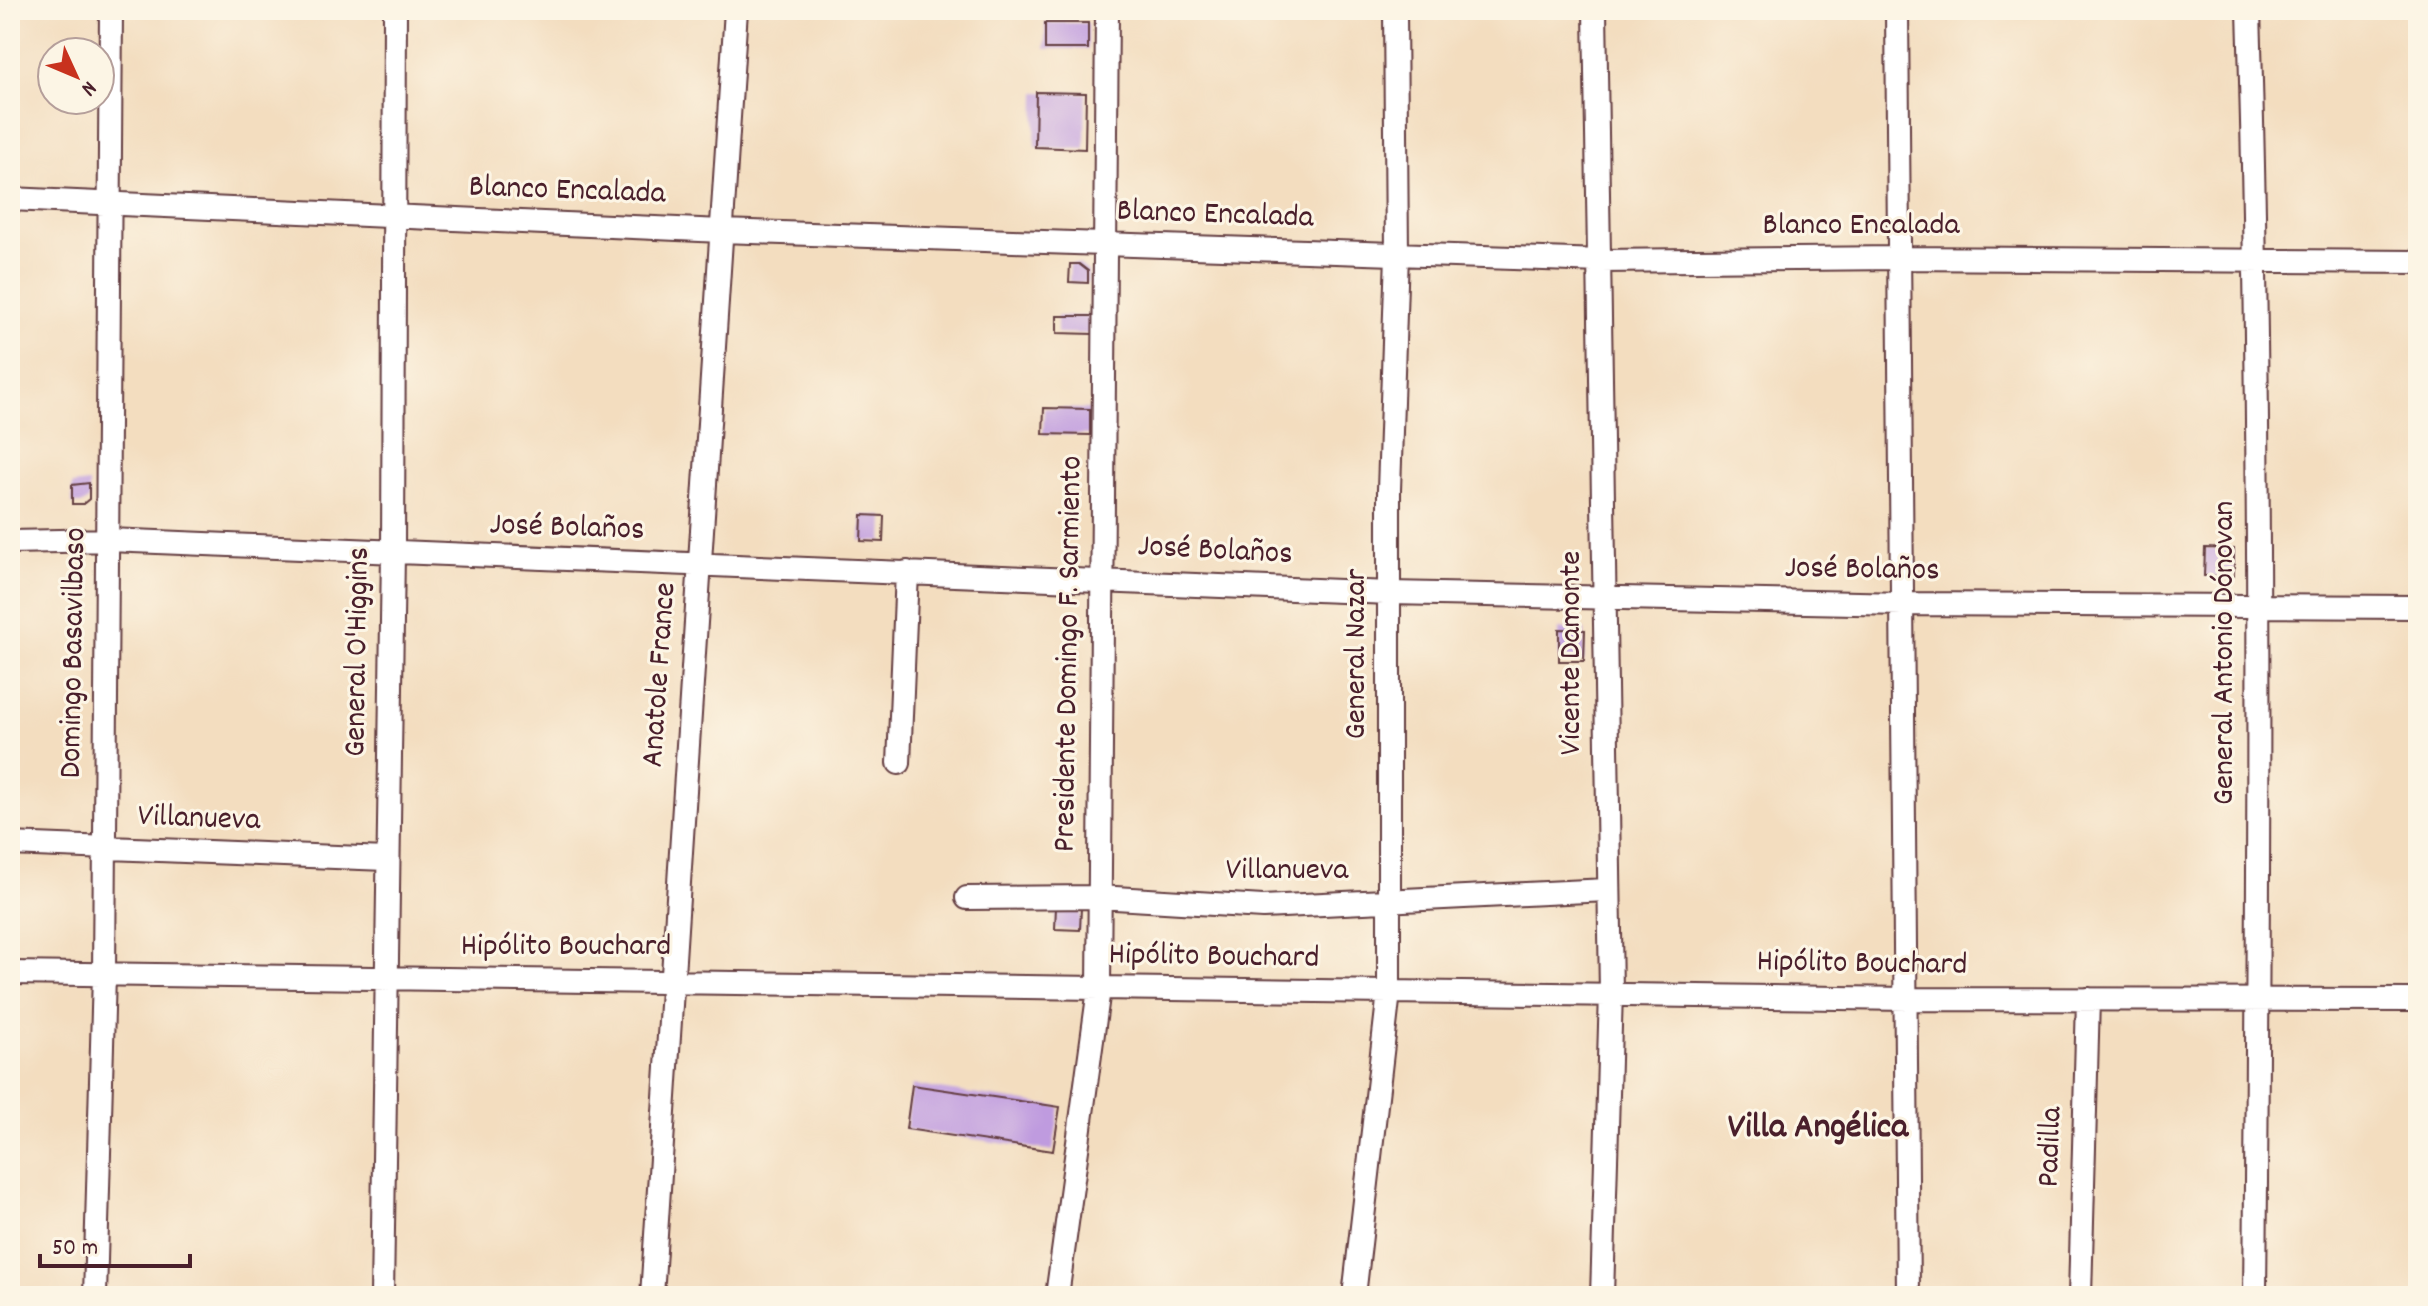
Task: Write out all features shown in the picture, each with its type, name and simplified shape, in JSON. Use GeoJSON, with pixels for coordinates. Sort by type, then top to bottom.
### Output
{"type":"FeatureCollection","features":[{"type":"Feature","properties":{"kind":"street","name":"Domingo Basavilbaso"},"geometry":{"type":"LineString","coordinates":[[95,1296],[104,974],[111,10]]}},
{"type":"Feature","properties":{"kind":"street","name":"General O'Higgins"},"geometry":{"type":"LineString","coordinates":[[382,1296],[386,859],[393,553],[395,10]]}},
{"type":"Feature","properties":{"kind":"street","name":"Anatole France"},"geometry":{"type":"LineString","coordinates":[[652,1296],[736,10]]}},
{"type":"Feature","properties":{"kind":"street","name":"Presidente Domingo F. Sarmiento"},"geometry":{"type":"LineString","coordinates":[[1057,1296],[1099,989],[1107,10]]}},
{"type":"Feature","properties":{"kind":"street","name":"General Nazar"},"geometry":{"type":"LineString","coordinates":[[1354,1296],[1389,992],[1389,490],[1397,254],[1395,10]]}},
{"type":"Feature","properties":{"kind":"street","name":"Vicente Damonte"},"geometry":{"type":"LineString","coordinates":[[1595,10],[1611,992],[1602,1296]]}},
{"type":"Feature","properties":{"kind":"street"},"geometry":{"type":"LineString","coordinates":[[1897,10],[1908,999],[1908,1296]]}},
{"type":"Feature","properties":{"kind":"street","name":"General Antonio Dónovan"},"geometry":{"type":"LineString","coordinates":[[2249,10],[2256,260],[2259,607],[2255,1296]]}},
{"type":"Feature","properties":{"kind":"street","name":"Blanco Encalada"},"geometry":{"type":"LineString","coordinates":[[10,199],[722,231],[1601,261],[1899,258],[2418,262]]}},
{"type":"Feature","properties":{"kind":"street","name":"José Bolaños"},"geometry":{"type":"LineString","coordinates":[[10,542],[109,540],[700,566],[1603,599],[2418,607]]}},
{"type":"Feature","properties":{"kind":"street"},"geometry":{"type":"LineString","coordinates":[[899,763],[907,572]]}},
{"type":"Feature","properties":{"kind":"street","name":"Villanueva"},"geometry":{"type":"LineString","coordinates":[[10,844],[386,859]]}},
{"type":"Feature","properties":{"kind":"street","name":"Villanueva"},"geometry":{"type":"LineString","coordinates":[[967,898],[1099,897],[1263,907],[1607,890]]}},
{"type":"Feature","properties":{"kind":"street","name":"Hipólito Bouchard"},"geometry":{"type":"LineString","coordinates":[[10,973],[387,980],[673,980],[1099,989],[1611,992],[1908,999],[2418,1000]]}},
{"type":"Feature","properties":{"kind":"street","name":"Padilla"},"geometry":{"type":"LineString","coordinates":[[2080,1296],[2088,999]]}},
{"type":"Feature","properties":{"kind":"building"},"geometry":{"type":"Polygon","coordinates":[[[1045,23],[1088,23],[1088,49],[1045,49],[1045,23]]]}},
{"type":"Feature","properties":{"kind":"building"},"geometry":{"type":"Polygon","coordinates":[[[1036,92],[1086,93],[1085,149],[1035,147],[1036,92]]]}},
{"type":"Feature","properties":{"kind":"building"},"geometry":{"type":"Polygon","coordinates":[[[1070,264],[1079,264],[1088,271],[1088,283],[1069,282],[1070,264]]]}},
{"type":"Feature","properties":{"kind":"building"},"geometry":{"type":"Polygon","coordinates":[[[1057,316],[1093,316],[1093,334],[1057,333],[1057,316]]]}},
{"type":"Feature","properties":{"kind":"building"},"geometry":{"type":"Polygon","coordinates":[[[1044,408],[1090,409],[1090,435],[1043,434],[1044,408]]]}},
{"type":"Feature","properties":{"kind":"building"},"geometry":{"type":"Polygon","coordinates":[[[89,483],[89,499],[83,504],[72,504],[72,485],[89,483]]]}},
{"type":"Feature","properties":{"kind":"building"},"geometry":{"type":"Polygon","coordinates":[[[862,515],[884,516],[883,542],[861,541],[862,515]]]}},
{"type":"Feature","properties":{"kind":"building"},"geometry":{"type":"Polygon","coordinates":[[[2205,548],[2234,549],[2234,576],[2204,576],[2205,548]]]}},
{"type":"Feature","properties":{"kind":"building"},"geometry":{"type":"Polygon","coordinates":[[[1559,629],[1585,630],[1584,661],[1559,661],[1559,629]]]}},
{"type":"Feature","properties":{"kind":"building"},"geometry":{"type":"Polygon","coordinates":[[[1056,907],[1081,908],[1080,930],[1055,929],[1056,907]]]}},
{"type":"Feature","properties":{"kind":"building"},"geometry":{"type":"Polygon","coordinates":[[[912,1085],[1060,1107],[1053,1151],[906,1129],[912,1085]]]}},
{"type":"Feature","properties":{"kind":"district","name":"Villa Angélica"},"geometry":{"type":"Point","coordinates":[1818,1129]}}]}
